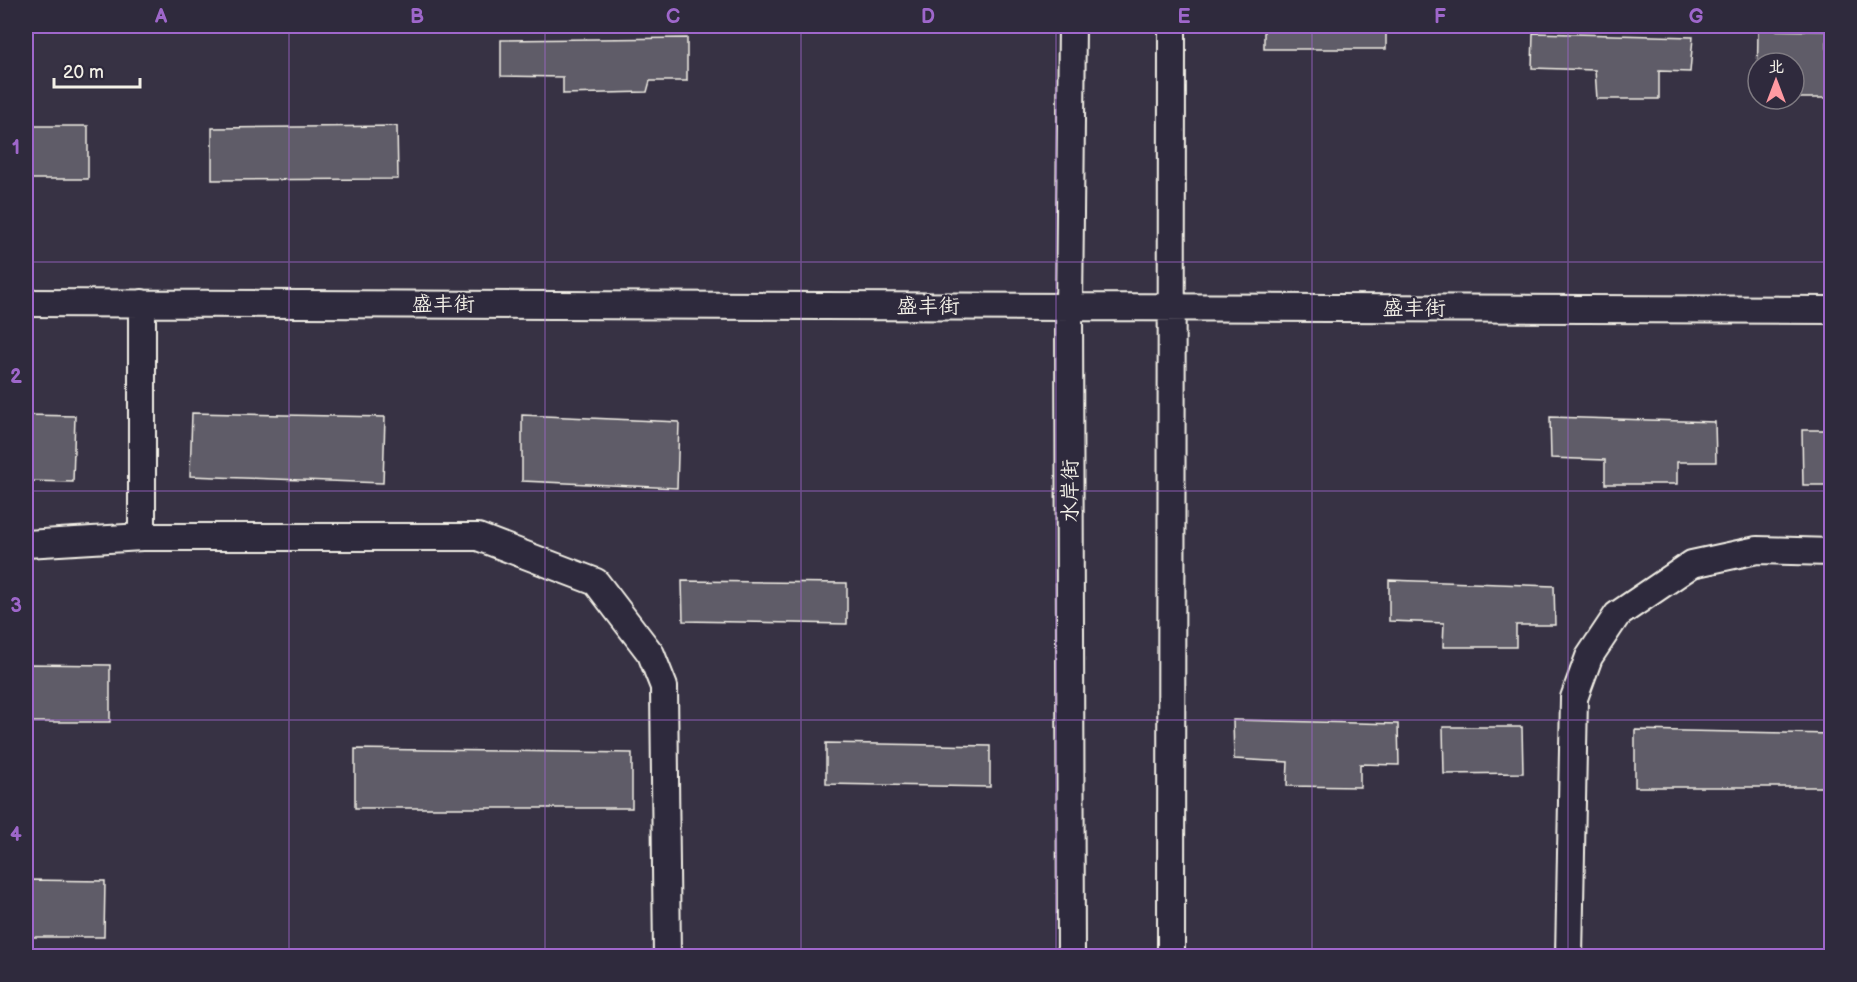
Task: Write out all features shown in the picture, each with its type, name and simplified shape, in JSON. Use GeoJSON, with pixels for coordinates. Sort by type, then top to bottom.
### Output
{"type":"FeatureCollection","features":[{"type":"Feature","properties":{"kind":"street","name":"水岸街"},"geometry":{"type":"LineString","coordinates":[[1071,957],[1069,307],[1072,26]]}},
{"type":"Feature","properties":{"kind":"street"},"geometry":{"type":"LineString","coordinates":[[1171,957],[1172,26]]}},
{"type":"Feature","properties":{"kind":"street","name":"盛丰街"},"geometry":{"type":"LineString","coordinates":[[26,303],[1832,310]]}},
{"type":"Feature","properties":{"kind":"street"},"geometry":{"type":"LineString","coordinates":[[142,303],[142,537]]}},
{"type":"Feature","properties":{"kind":"street"},"geometry":{"type":"LineString","coordinates":[[26,544],[142,537],[478,537],[596,582],[651,654],[664,687],[667,957]]}},
{"type":"Feature","properties":{"kind":"street"},"geometry":{"type":"LineString","coordinates":[[1569,957],[1574,698],[1589,657],[1617,615],[1692,564],[1757,550],[1832,552]]}},
{"type":"Feature","properties":{"kind":"building"},"geometry":{"type":"Polygon","coordinates":[[[1264,26],[1386,26],[1386,49],[1264,49],[1264,26]]]}},
{"type":"Feature","properties":{"kind":"building"},"geometry":{"type":"Polygon","coordinates":[[[1758,30],[1827,31],[1827,98],[1806,98],[1806,51],[1758,51],[1758,30]]]}},
{"type":"Feature","properties":{"kind":"building"},"geometry":{"type":"Polygon","coordinates":[[[1533,33],[1693,37],[1690,72],[1659,71],[1659,99],[1597,99],[1595,70],[1532,68],[1533,33]]]}},
{"type":"Feature","properties":{"kind":"building"},"geometry":{"type":"Polygon","coordinates":[[[687,38],[687,81],[650,81],[647,92],[563,94],[563,77],[501,76],[501,40],[687,38]]]}},
{"type":"Feature","properties":{"kind":"building"},"geometry":{"type":"Polygon","coordinates":[[[26,126],[88,126],[88,179],[26,179],[26,126]]]}},
{"type":"Feature","properties":{"kind":"building"},"geometry":{"type":"Polygon","coordinates":[[[397,126],[398,179],[212,180],[212,128],[397,126]]]}},
{"type":"Feature","properties":{"kind":"building"},"geometry":{"type":"Polygon","coordinates":[[[192,413],[385,417],[383,483],[190,476],[192,413]]]}},
{"type":"Feature","properties":{"kind":"building"},"geometry":{"type":"Polygon","coordinates":[[[26,415],[75,416],[73,482],[26,481],[26,415]]]}},
{"type":"Feature","properties":{"kind":"building"},"geometry":{"type":"Polygon","coordinates":[[[522,415],[679,422],[677,488],[522,481],[522,415]]]}},
{"type":"Feature","properties":{"kind":"building"},"geometry":{"type":"Polygon","coordinates":[[[1550,417],[1715,422],[1716,462],[1677,462],[1677,484],[1605,484],[1605,460],[1551,458],[1550,417]]]}},
{"type":"Feature","properties":{"kind":"building"},"geometry":{"type":"Polygon","coordinates":[[[1802,430],[1832,430],[1832,485],[1803,485],[1802,430]]]}},
{"type":"Feature","properties":{"kind":"building"},"geometry":{"type":"Polygon","coordinates":[[[1389,580],[1554,586],[1555,625],[1516,625],[1516,647],[1443,647],[1444,623],[1389,621],[1389,580]]]}},
{"type":"Feature","properties":{"kind":"building"},"geometry":{"type":"Polygon","coordinates":[[[682,581],[847,583],[847,624],[683,621],[682,581]]]}},
{"type":"Feature","properties":{"kind":"building"},"geometry":{"type":"Polygon","coordinates":[[[26,664],[110,665],[110,722],[26,722],[26,664]]]}},
{"type":"Feature","properties":{"kind":"building"},"geometry":{"type":"Polygon","coordinates":[[[1233,720],[1398,724],[1399,765],[1360,764],[1360,787],[1287,786],[1288,762],[1234,759],[1233,720]]]}},
{"type":"Feature","properties":{"kind":"building"},"geometry":{"type":"Polygon","coordinates":[[[1443,727],[1522,727],[1523,773],[1444,774],[1443,727]]]}},
{"type":"Feature","properties":{"kind":"building"},"geometry":{"type":"Polygon","coordinates":[[[1635,730],[1832,734],[1832,787],[1635,787],[1635,730]]]}},
{"type":"Feature","properties":{"kind":"building"},"geometry":{"type":"Polygon","coordinates":[[[826,743],[990,746],[990,787],[826,784],[826,743]]]}},
{"type":"Feature","properties":{"kind":"building"},"geometry":{"type":"Polygon","coordinates":[[[355,749],[632,753],[632,808],[355,808],[355,749]]]}},
{"type":"Feature","properties":{"kind":"building"},"geometry":{"type":"Polygon","coordinates":[[[26,880],[105,881],[104,937],[26,937],[26,880]]]}}]}
